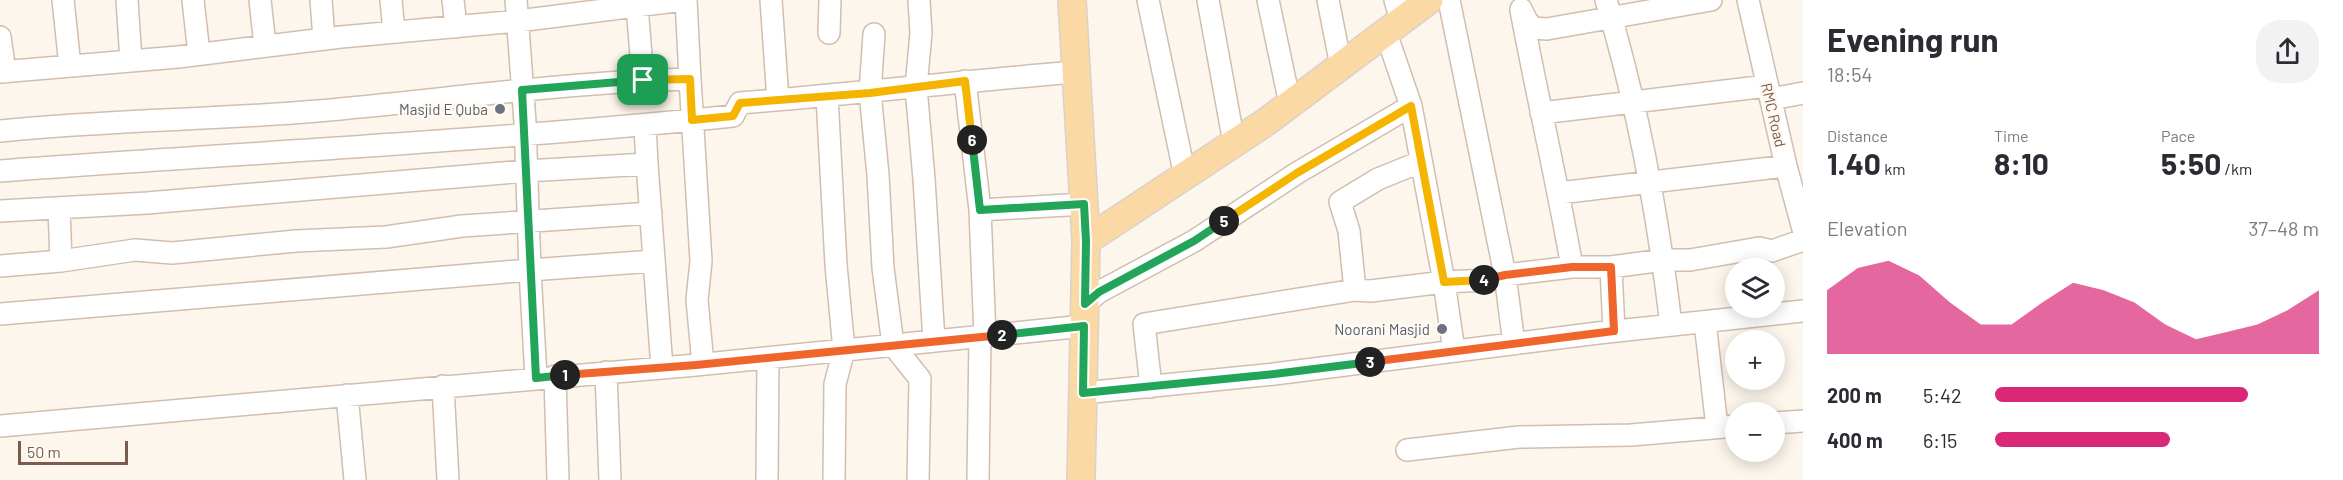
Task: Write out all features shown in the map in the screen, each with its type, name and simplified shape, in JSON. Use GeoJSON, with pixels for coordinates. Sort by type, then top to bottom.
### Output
{"type":"FeatureCollection","features":[{"type":"Feature","properties":{"kind":"main road"},"geometry":{"type":"LineString","coordinates":[[1072,0],[1086,241],[1081,480]]}},
{"type":"Feature","properties":{"kind":"main road"},"geometry":{"type":"LineString","coordinates":[[1086,241],[1290,104],[1341,66],[1394,18],[1429,0]]}},
{"type":"Feature","properties":{"kind":"street"},"geometry":{"type":"LineString","coordinates":[[63,0],[70,66]]}},
{"type":"Feature","properties":{"kind":"street"},"geometry":{"type":"LineString","coordinates":[[127,0],[131,61]]}},
{"type":"Feature","properties":{"kind":"street"},"geometry":{"type":"LineString","coordinates":[[193,0],[199,54]]}},
{"type":"Feature","properties":{"kind":"street"},"geometry":{"type":"LineString","coordinates":[[260,0],[266,46]]}},
{"type":"Feature","properties":{"kind":"street"},"geometry":{"type":"LineString","coordinates":[[321,0],[324,39]]}},
{"type":"Feature","properties":{"kind":"street"},"geometry":{"type":"LineString","coordinates":[[391,0],[394,32]]}},
{"type":"Feature","properties":{"kind":"street"},"geometry":{"type":"LineString","coordinates":[[453,0],[456,27]]}},
{"type":"Feature","properties":{"kind":"street"},"geometry":{"type":"LineString","coordinates":[[516,0],[525,134],[530,270],[558,480]]}},
{"type":"Feature","properties":{"kind":"street"},"geometry":{"type":"LineString","coordinates":[[0,37],[2,72],[518,21],[589,6],[685,0],[701,261],[697,300],[703,364]]}},
{"type":"Feature","properties":{"kind":"street"},"geometry":{"type":"LineString","coordinates":[[771,0],[778,100]]}},
{"type":"Feature","properties":{"kind":"street"},"geometry":{"type":"LineString","coordinates":[[829,33],[830,0]]}},
{"type":"Feature","properties":{"kind":"street"},"geometry":{"type":"LineString","coordinates":[[919,0],[921,33],[916,87],[934,341]]}},
{"type":"Feature","properties":{"kind":"street"},"geometry":{"type":"LineString","coordinates":[[1148,0],[1185,176]]}},
{"type":"Feature","properties":{"kind":"street"},"geometry":{"type":"LineString","coordinates":[[1208,0],[1234,143]]}},
{"type":"Feature","properties":{"kind":"street"},"geometry":{"type":"LineString","coordinates":[[1268,0],[1290,104]]}},
{"type":"Feature","properties":{"kind":"street"},"geometry":{"type":"LineString","coordinates":[[1328,0],[1341,66]]}},
{"type":"Feature","properties":{"kind":"street"},"geometry":{"type":"LineString","coordinates":[[1449,0],[1505,275],[1514,344]]}},
{"type":"Feature","properties":{"kind":"street"},"geometry":{"type":"LineString","coordinates":[[1520,5],[1533,28],[1547,29],[1609,9],[1712,0]]}},
{"type":"Feature","properties":{"kind":"street","name":"RMC Road"},"geometry":{"type":"LineString","coordinates":[[1748,0],[1803,204]]}},
{"type":"Feature","properties":{"kind":"street","name":"RMC Road"},"geometry":{"type":"LineString","coordinates":[[1754,0],[1786,166],[1803,229]]}},
{"type":"Feature","properties":{"kind":"street"},"geometry":{"type":"LineString","coordinates":[[643,80],[647,3]]}},
{"type":"Feature","properties":{"kind":"street"},"geometry":{"type":"LineString","coordinates":[[1520,5],[1572,267]]}},
{"type":"Feature","properties":{"kind":"street"},"geometry":{"type":"LineString","coordinates":[[1609,9],[1633,101],[1650,182],[1671,325]]}},
{"type":"Feature","properties":{"kind":"street"},"geometry":{"type":"LineString","coordinates":[[1394,18],[1444,282],[1454,351]]}},
{"type":"Feature","properties":{"kind":"street"},"geometry":{"type":"LineString","coordinates":[[874,34],[870,93],[878,176],[883,268],[893,345],[920,379],[918,480]]}},
{"type":"Feature","properties":{"kind":"street"},"geometry":{"type":"LineString","coordinates":[[0,171],[692,120],[733,116],[740,103],[870,93],[965,81],[1076,72]]}},
{"type":"Feature","properties":{"kind":"street"},"geometry":{"type":"LineString","coordinates":[[0,131],[111,121],[319,111],[522,90],[643,80],[690,79]]}},
{"type":"Feature","properties":{"kind":"street"},"geometry":{"type":"LineString","coordinates":[[965,81],[980,210],[982,337],[978,480]]}},
{"type":"Feature","properties":{"kind":"street"},"geometry":{"type":"LineString","coordinates":[[1540,113],[1633,101],[1772,92],[1803,93]]}},
{"type":"Feature","properties":{"kind":"street"},"geometry":{"type":"LineString","coordinates":[[827,96],[835,254],[844,350],[835,384],[834,480]]}},
{"type":"Feature","properties":{"kind":"street"},"geometry":{"type":"LineString","coordinates":[[0,426],[662,368],[982,337],[1085,315],[1099,292],[1194,241],[1297,173],[1411,106]]}},
{"type":"Feature","properties":{"kind":"street"},"geometry":{"type":"LineString","coordinates":[[645,124],[662,368]]}},
{"type":"Feature","properties":{"kind":"street"},"geometry":{"type":"LineString","coordinates":[[1355,290],[1349,231],[1340,202],[1378,179],[1420,162]]}},
{"type":"Feature","properties":{"kind":"street"},"geometry":{"type":"LineString","coordinates":[[0,211],[147,203],[526,171],[647,164]]}},
{"type":"Feature","properties":{"kind":"street"},"geometry":{"type":"LineString","coordinates":[[1559,193],[1786,166]]}},
{"type":"Feature","properties":{"kind":"street"},"geometry":{"type":"LineString","coordinates":[[980,210],[1084,204]]}},
{"type":"Feature","properties":{"kind":"street"},"geometry":{"type":"LineString","coordinates":[[59,208],[61,261]]}},
{"type":"Feature","properties":{"kind":"street"},"geometry":{"type":"LineString","coordinates":[[0,266],[61,261],[135,250],[172,253],[296,241],[386,237],[462,226],[651,213]]}},
{"type":"Feature","properties":{"kind":"street"},"geometry":{"type":"LineString","coordinates":[[1151,387],[1144,324],[1355,290],[1371,291],[1444,282],[1488,280],[1505,275],[1572,267],[1611,267],[1663,260],[1690,260],[1759,248],[1772,251],[1803,240]]}},
{"type":"Feature","properties":{"kind":"street"},"geometry":{"type":"LineString","coordinates":[[0,314],[654,261]]}},
{"type":"Feature","properties":{"kind":"street"},"geometry":{"type":"LineString","coordinates":[[1611,267],[1614,331]]}},
{"type":"Feature","properties":{"kind":"street"},"geometry":{"type":"LineString","coordinates":[[1083,393],[1274,374],[1614,331],[1803,311]]}},
{"type":"Feature","properties":{"kind":"street"},"geometry":{"type":"LineString","coordinates":[[1705,321],[1725,422]]}},
{"type":"Feature","properties":{"kind":"street"},"geometry":{"type":"LineString","coordinates":[[767,480],[768,358]]}},
{"type":"Feature","properties":{"kind":"street"},"geometry":{"type":"LineString","coordinates":[[606,372],[610,480]]}},
{"type":"Feature","properties":{"kind":"street"},"geometry":{"type":"LineString","coordinates":[[443,386],[448,480]]}},
{"type":"Feature","properties":{"kind":"street"},"geometry":{"type":"LineString","coordinates":[[347,395],[355,480]]}},
{"type":"Feature","properties":{"kind":"street"},"geometry":{"type":"LineString","coordinates":[[1785,422],[1803,421]]}},
{"type":"Feature","properties":{"kind":"street"},"geometry":{"type":"LineString","coordinates":[[1407,450],[1519,437],[1630,435],[1725,427]]}},
{"type":"Feature","properties":{"kind":"place","name":"Masjid E Quba"},"geometry":{"type":"Point","coordinates":[500,109]}},
{"type":"Feature","properties":{"kind":"place","name":"Noorani Masjid"},"geometry":{"type":"Point","coordinates":[1442,329]}},
{"type":"Feature","properties":{"kind":"route"},"geometry":{"type":"LineString","coordinates":[[690,79],[692,120],[733,116],[740,103],[870,93],[965,81],[980,210],[1084,204],[1085,304],[1099,292],[1194,241],[1297,173],[1411,106],[1444,282],[1488,280],[1505,275],[1572,267],[1611,267],[1614,331],[1274,374],[1083,393],[1084,326],[696,365],[536,378],[522,90],[643,80],[690,79]]}}]}
